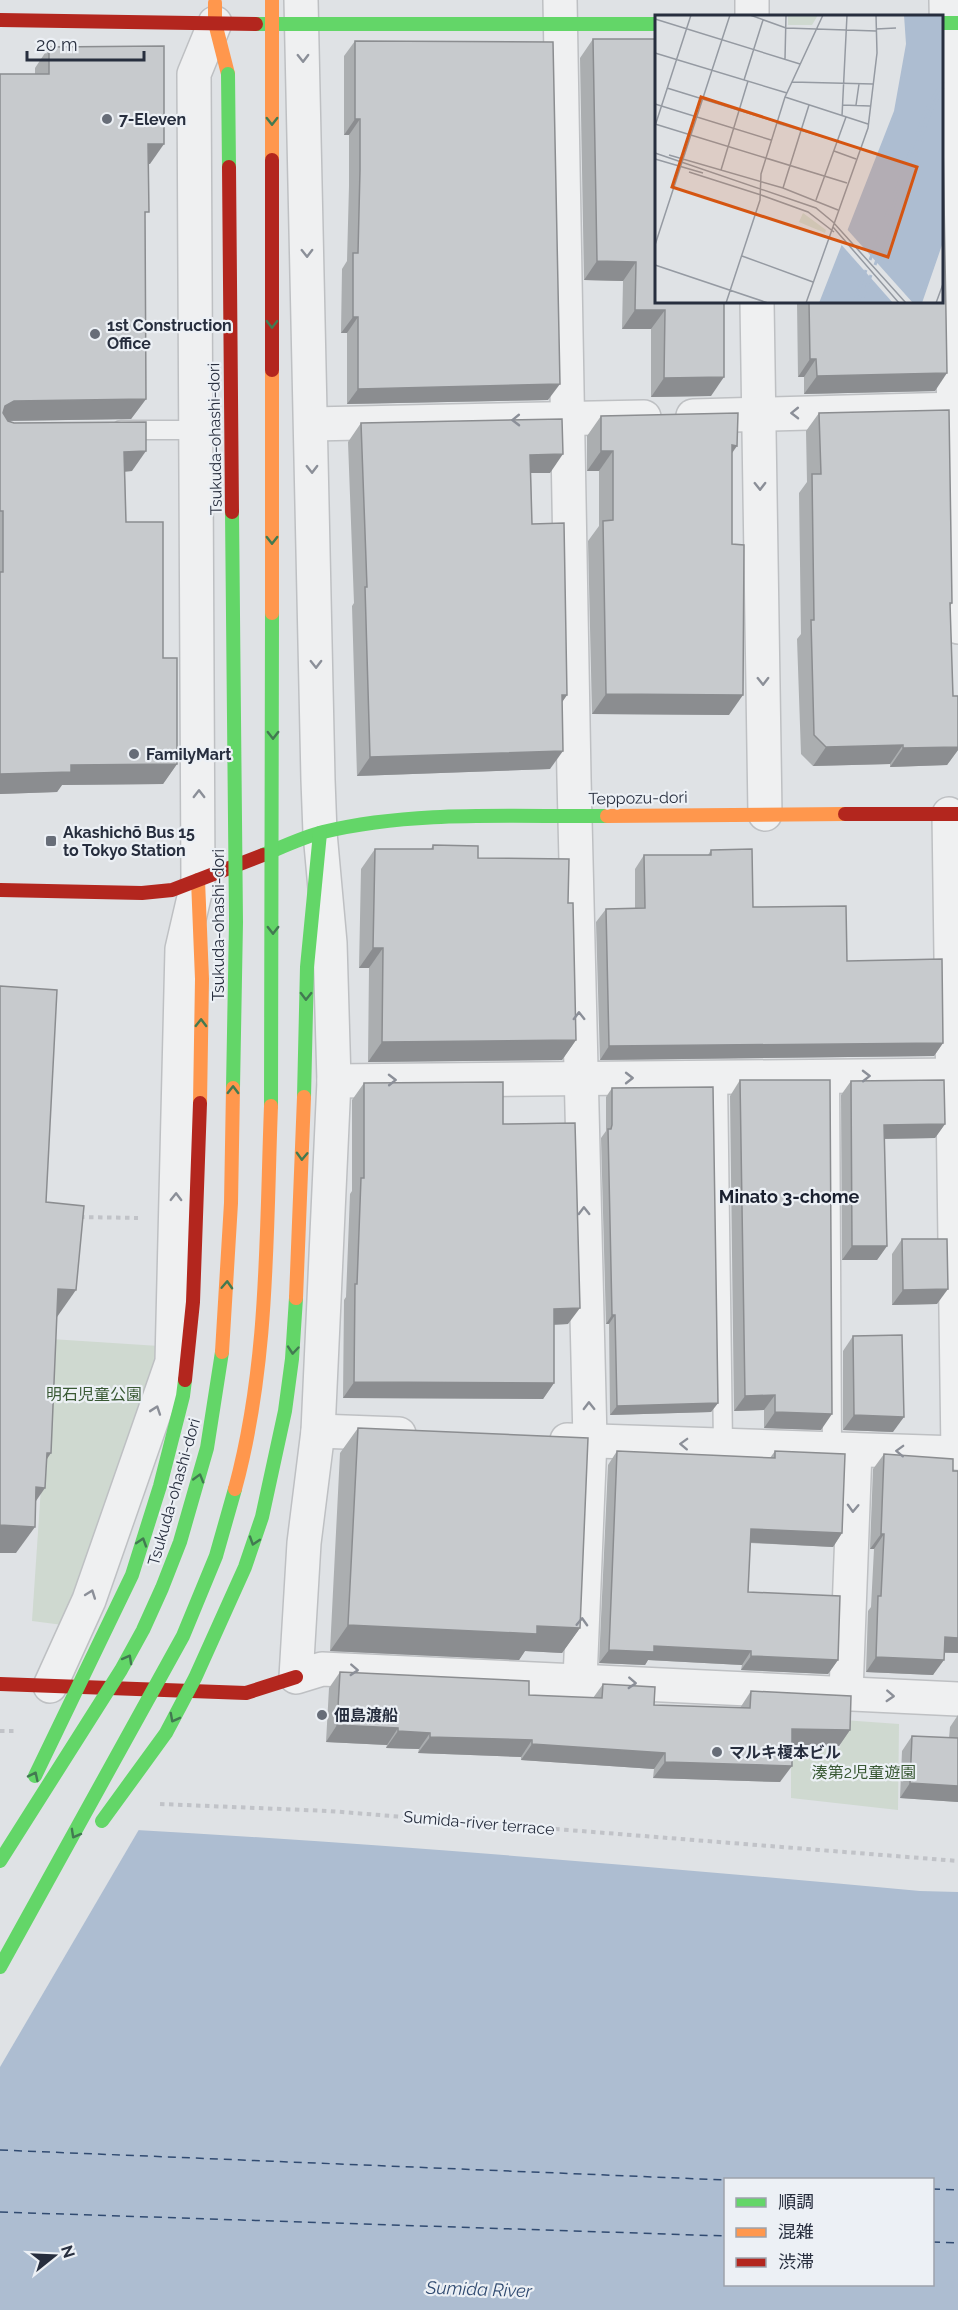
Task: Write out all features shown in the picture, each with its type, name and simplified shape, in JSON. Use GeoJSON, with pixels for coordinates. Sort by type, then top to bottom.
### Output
{"type":"FeatureCollection","features":[{"type":"Feature","properties":{"kind":"main road"},"geometry":{"type":"LineString","coordinates":[[272,0],[292,17]]}},
{"type":"Feature","properties":{"kind":"main road"},"geometry":{"type":"LineString","coordinates":[[0,20],[215,11],[292,17],[560,12],[655,24]]}},
{"type":"Feature","properties":{"kind":"main road","name":"Tsukuda-ohashi-dori"},"geometry":{"type":"LineString","coordinates":[[0,1861],[122,1670],[143,1630],[180,1542],[207,1448],[222,1352],[231,1203],[236,922],[228,74],[215,11]]}},
{"type":"Feature","properties":{"kind":"main road"},"geometry":{"type":"LineString","coordinates":[[0,1968],[183,1636],[216,1556],[243,1458],[253,1408],[264,1305],[272,1065],[272,160],[292,17]]}},
{"type":"Feature","properties":{"kind":"main road","name":"Teppozu-dori"},"geometry":{"type":"LineString","coordinates":[[0,890],[142,893],[172,890],[320,833],[404,818],[953,814]]}},
{"type":"Feature","properties":{"kind":"main road"},"geometry":{"type":"LineString","coordinates":[[91,1836],[166,1733],[225,1615],[246,1567],[262,1517],[285,1412],[292,1359],[297,1284],[307,967],[320,833]]}},
{"type":"Feature","properties":{"kind":"main road"},"geometry":{"type":"LineString","coordinates":[[0,1848],[132,1575],[160,1486],[183,1396],[193,1302],[200,1103],[202,949],[198,880]]}},
{"type":"Feature","properties":{"kind":"main road"},"geometry":{"type":"LineString","coordinates":[[0,1684],[246,1693],[296,1677]]}},
{"type":"Feature","properties":{"kind":"main road"},"geometry":{"type":"LineString","coordinates":[[16,1940],[77,1855]]}},
{"type":"Feature","properties":{"kind":"street"},"geometry":{"type":"LineString","coordinates":[[50,1686],[89,1600],[172,1362],[182,949],[198,880],[194,74],[215,11]]}},
{"type":"Feature","properties":{"kind":"street"},"geometry":{"type":"LineString","coordinates":[[560,12],[580,1078],[590,1440],[580,1680]]}},
{"type":"Feature","properties":{"kind":"street"},"geometry":{"type":"LineString","coordinates":[[292,17],[312,424],[320,833],[330,943],[334,1081],[318,1431],[304,1544],[296,1677],[322,1669],[958,1699]]}},
{"type":"Feature","properties":{"kind":"street"},"geometry":{"type":"LineString","coordinates":[[948,17],[958,627]]}},
{"type":"Feature","properties":{"kind":"street"},"geometry":{"type":"LineString","coordinates":[[757,303],[765,814]]}},
{"type":"Feature","properties":{"kind":"street"},"geometry":{"type":"LineString","coordinates":[[312,424],[956,409]]}},
{"type":"Feature","properties":{"kind":"street"},"geometry":{"type":"LineString","coordinates":[[543,1439],[958,1453],[953,814]]}},
{"type":"Feature","properties":{"kind":"street"},"geometry":{"type":"LineString","coordinates":[[334,1081],[955,1075]]}},
{"type":"Feature","properties":{"kind":"street"},"geometry":{"type":"LineString","coordinates":[[318,1431],[426,1435]]}},
{"type":"Feature","properties":{"kind":"street"},"geometry":{"type":"LineString","coordinates":[[844,1449],[846,1693]]}},
{"type":"Feature","properties":{"kind":"lane"},"geometry":{"type":"LineString","coordinates":[[105,430],[197,430]]}},
{"type":"Feature","properties":{"kind":"lane"},"geometry":{"type":"LineString","coordinates":[[830,1076],[844,1449]]}},
{"type":"Feature","properties":{"kind":"lane"},"geometry":{"type":"LineString","coordinates":[[718,1077],[723,1445]]}},
{"type":"Feature","properties":{"kind":"path"},"geometry":{"type":"LineString","coordinates":[[71,1216],[142,1218]]}},
{"type":"Feature","properties":{"kind":"path","name":"Sumida-river terrace"},"geometry":{"type":"LineString","coordinates":[[153,1804],[329,1811],[958,1862]]}},
{"type":"Feature","properties":{"kind":"green space","name":"明石児童公園"},"geometry":{"type":"Polygon","coordinates":[[[51,1339],[159,1346],[122,1462],[63,1625],[32,1621],[51,1339]]]}},
{"type":"Feature","properties":{"kind":"green space","name":"湊第2児童遊園"},"geometry":{"type":"Polygon","coordinates":[[[843,1720],[899,1724],[898,1810],[791,1798],[791,1747],[840,1748],[843,1720]]]}},
{"type":"Feature","properties":{"kind":"water","name":"Sumida River"},"geometry":{"type":"Polygon","coordinates":[[[0,1823],[345,1843],[920,1891],[958,1892],[958,2310],[0,2310],[0,1823]]]}},
{"type":"Feature","properties":{"kind":"pier"},"geometry":{"type":"Polygon","coordinates":[[[0,1819],[141,1826],[0,2067],[0,1819]]]}},
{"type":"Feature","properties":{"kind":"building"},"geometry":{"type":"Polygon","coordinates":[[[593,39],[655,39],[655,303],[724,303],[724,377],[664,378],[665,310],[635,310],[636,262],[597,261],[593,39]]]}},
{"type":"Feature","properties":{"kind":"building"},"geometry":{"type":"Polygon","coordinates":[[[355,41],[553,42],[560,384],[358,389],[358,317],[353,317],[353,253],[358,253],[360,170],[360,119],[355,119],[355,41]]]}},
{"type":"Feature","properties":{"kind":"building"},"geometry":{"type":"Polygon","coordinates":[[[164,46],[164,144],[148,144],[149,212],[145,212],[146,399],[14,401],[5,406],[3,413],[8,421],[14,423],[146,422],[146,451],[124,452],[126,522],[163,522],[163,658],[177,658],[177,764],[71,765],[71,772],[0,774],[0,572],[3,572],[3,511],[0,511],[0,74],[49,74],[49,47],[164,46]]]}},
{"type":"Feature","properties":{"kind":"building"},"geometry":{"type":"Polygon","coordinates":[[[943,142],[947,373],[817,376],[816,359],[810,359],[809,303],[943,303],[943,142]]]}},
{"type":"Feature","properties":{"kind":"building"},"geometry":{"type":"Polygon","coordinates":[[[949,410],[952,603],[950,603],[953,696],[958,696],[958,747],[903,748],[903,745],[826,747],[814,735],[811,620],[814,620],[812,474],[821,474],[819,413],[949,410]]]}},
{"type":"Feature","properties":{"kind":"building"},"geometry":{"type":"Polygon","coordinates":[[[738,413],[737,446],[732,445],[732,544],[744,545],[743,695],[606,694],[603,521],[613,520],[613,451],[601,451],[601,416],[738,413]]]}},
{"type":"Feature","properties":{"kind":"building"},"geometry":{"type":"Polygon","coordinates":[[[562,419],[563,454],[530,455],[532,524],[564,523],[567,695],[562,695],[563,751],[370,757],[361,423],[562,419]]]}},
{"type":"Feature","properties":{"kind":"building"},"geometry":{"type":"Polygon","coordinates":[[[433,845],[478,846],[478,858],[569,859],[568,903],[573,903],[576,1040],[382,1042],[383,948],[373,948],[375,849],[433,849],[433,845]]]}},
{"type":"Feature","properties":{"kind":"building"},"geometry":{"type":"Polygon","coordinates":[[[752,849],[753,907],[846,906],[847,961],[942,959],[943,1043],[609,1046],[606,909],[645,908],[644,855],[711,855],[711,850],[752,849]]]}},
{"type":"Feature","properties":{"kind":"building"},"geometry":{"type":"Polygon","coordinates":[[[0,986],[57,990],[46,1202],[84,1206],[76,1290],[58,1289],[51,1453],[47,1453],[45,1488],[36,1487],[35,1527],[0,1525],[0,986]]]}},
{"type":"Feature","properties":{"kind":"building"},"geometry":{"type":"Polygon","coordinates":[[[740,1080],[830,1080],[832,1414],[775,1412],[775,1395],[745,1396],[740,1080]]]}},
{"type":"Feature","properties":{"kind":"building"},"geometry":{"type":"Polygon","coordinates":[[[944,1080],[945,1124],[884,1125],[887,1246],[852,1246],[851,1081],[944,1080]]]}},
{"type":"Feature","properties":{"kind":"building"},"geometry":{"type":"Polygon","coordinates":[[[503,1082],[503,1124],[575,1123],[580,1308],[554,1309],[554,1383],[354,1382],[355,1284],[357,1284],[361,1178],[364,1178],[364,1083],[503,1082]]]}},
{"type":"Feature","properties":{"kind":"building"},"geometry":{"type":"Polygon","coordinates":[[[713,1087],[718,1403],[617,1406],[615,1315],[612,1315],[608,1129],[611,1129],[612,1125],[612,1088],[713,1087]]]}},
{"type":"Feature","properties":{"kind":"building"},"geometry":{"type":"Polygon","coordinates":[[[902,1239],[947,1239],[948,1289],[903,1290],[902,1239]]]}},
{"type":"Feature","properties":{"kind":"building"},"geometry":{"type":"Polygon","coordinates":[[[902,1335],[904,1417],[854,1415],[853,1336],[902,1335]]]}},
{"type":"Feature","properties":{"kind":"building"},"geometry":{"type":"Polygon","coordinates":[[[358,1428],[588,1438],[580,1628],[537,1626],[537,1634],[348,1625],[358,1428]]]}},
{"type":"Feature","properties":{"kind":"building"},"geometry":{"type":"Polygon","coordinates":[[[617,1451],[775,1458],[775,1451],[845,1454],[842,1533],[751,1529],[748,1592],[840,1596],[838,1660],[751,1656],[751,1651],[654,1646],[654,1652],[609,1650],[617,1451]]]}},
{"type":"Feature","properties":{"kind":"building"},"geometry":{"type":"Polygon","coordinates":[[[884,1454],[953,1459],[953,1471],[958,1471],[958,1638],[945,1637],[944,1660],[876,1657],[878,1596],[881,1596],[884,1534],[881,1534],[884,1454]]]}},
{"type":"Feature","properties":{"kind":"building"},"geometry":{"type":"Polygon","coordinates":[[[340,1672],[529,1681],[529,1695],[602,1698],[603,1684],[655,1687],[654,1705],[750,1708],[751,1691],[851,1696],[850,1730],[792,1729],[792,1766],[665,1762],[665,1753],[532,1744],[532,1740],[430,1737],[430,1733],[398,1731],[398,1728],[337,1725],[340,1672]]]}},
{"type":"Feature","properties":{"kind":"building"},"geometry":{"type":"Polygon","coordinates":[[[912,1736],[958,1738],[958,1786],[910,1783],[912,1736]]]}},
{"type":"Feature","properties":{"kind":"ferry route"},"geometry":{"type":"LineString","coordinates":[[0,2150],[724,2180]]}},
{"type":"Feature","properties":{"kind":"ferry route"},"geometry":{"type":"LineString","coordinates":[[934,2189],[958,2190]]}},
{"type":"Feature","properties":{"kind":"ferry route"},"geometry":{"type":"LineString","coordinates":[[0,2212],[724,2236]]}},
{"type":"Feature","properties":{"kind":"ferry route"},"geometry":{"type":"LineString","coordinates":[[934,2242],[958,2243]]}},
{"type":"Feature","properties":{"kind":"traffic: fast"},"geometry":{"type":"LineString","coordinates":[[943,23],[958,23]]}},
{"type":"Feature","properties":{"kind":"traffic: fast"},"geometry":{"type":"LineString","coordinates":[[256,24],[655,24]]}},
{"type":"Feature","properties":{"kind":"traffic: fast"},"geometry":{"type":"LineString","coordinates":[[228,74],[229,167]]}},
{"type":"Feature","properties":{"kind":"traffic: fast"},"geometry":{"type":"LineString","coordinates":[[232,512],[236,922],[233,1088]]}},
{"type":"Feature","properties":{"kind":"traffic: fast"},"geometry":{"type":"LineString","coordinates":[[271,1106],[272,613]]}},
{"type":"Feature","properties":{"kind":"traffic: fast"},"geometry":{"type":"LineString","coordinates":[[263,855],[323,832],[393,820],[464,816],[607,816]]}},
{"type":"Feature","properties":{"kind":"traffic: fast"},"geometry":{"type":"LineString","coordinates":[[304,1097],[307,967],[320,833]]}},
{"type":"Feature","properties":{"kind":"traffic: fast"},"geometry":{"type":"LineString","coordinates":[[102,1821],[166,1733],[195,1678],[245,1567],[262,1517],[285,1411],[292,1359],[296,1298]]}},
{"type":"Feature","properties":{"kind":"traffic: fast"},"geometry":{"type":"LineString","coordinates":[[0,1861],[121,1670],[162,1588],[180,1542],[207,1448],[222,1352]]}},
{"type":"Feature","properties":{"kind":"traffic: fast"},"geometry":{"type":"LineString","coordinates":[[35,1776],[132,1575],[160,1486],[185,1380]]}},
{"type":"Feature","properties":{"kind":"traffic: fast"},"geometry":{"type":"LineString","coordinates":[[0,1967],[183,1636],[216,1556],[235,1489]]}},
{"type":"Feature","properties":{"kind":"traffic: slow"},"geometry":{"type":"LineString","coordinates":[[272,0],[272,160]]}},
{"type":"Feature","properties":{"kind":"traffic: slow"},"geometry":{"type":"LineString","coordinates":[[215,3],[215,23],[228,74]]}},
{"type":"Feature","properties":{"kind":"traffic: slow"},"geometry":{"type":"LineString","coordinates":[[272,370],[272,613]]}},
{"type":"Feature","properties":{"kind":"traffic: slow"},"geometry":{"type":"LineString","coordinates":[[607,816],[845,814]]}},
{"type":"Feature","properties":{"kind":"traffic: slow"},"geometry":{"type":"LineString","coordinates":[[198,880],[202,979],[200,1103]]}},
{"type":"Feature","properties":{"kind":"traffic: slow"},"geometry":{"type":"LineString","coordinates":[[222,1352],[231,1203],[233,1088]]}},
{"type":"Feature","properties":{"kind":"traffic: slow"},"geometry":{"type":"LineString","coordinates":[[296,1298],[304,1097]]}},
{"type":"Feature","properties":{"kind":"traffic: slow"},"geometry":{"type":"LineString","coordinates":[[235,1489],[246,1442],[260,1347],[264,1299],[271,1106]]}},
{"type":"Feature","properties":{"kind":"traffic: jam"},"geometry":{"type":"LineString","coordinates":[[0,20],[256,24]]}},
{"type":"Feature","properties":{"kind":"traffic: jam"},"geometry":{"type":"LineString","coordinates":[[272,160],[272,370]]}},
{"type":"Feature","properties":{"kind":"traffic: jam"},"geometry":{"type":"LineString","coordinates":[[229,167],[232,512]]}},
{"type":"Feature","properties":{"kind":"traffic: jam"},"geometry":{"type":"LineString","coordinates":[[845,814],[958,814]]}},
{"type":"Feature","properties":{"kind":"traffic: jam"},"geometry":{"type":"LineString","coordinates":[[0,890],[142,893],[172,890],[263,855]]}},
{"type":"Feature","properties":{"kind":"traffic: jam"},"geometry":{"type":"LineString","coordinates":[[185,1380],[193,1302],[200,1103]]}},
{"type":"Feature","properties":{"kind":"traffic: jam"},"geometry":{"type":"LineString","coordinates":[[0,1684],[246,1693],[296,1677]]}},
{"type":"Feature","properties":{"kind":"place","name":"7-Eleven"},"geometry":{"type":"Point","coordinates":[107,119]}},
{"type":"Feature","properties":{"kind":"place","name":"1st Construction Office"},"geometry":{"type":"Point","coordinates":[95,334]}},
{"type":"Feature","properties":{"kind":"place","name":"FamilyMart"},"geometry":{"type":"Point","coordinates":[134,754]}},
{"type":"Feature","properties":{"kind":"place","name":"Akashichō Bus 15 to Tokyo Station"},"geometry":{"type":"Point","coordinates":[51,841]}},
{"type":"Feature","properties":{"kind":"place","name":"佃島渡船"},"geometry":{"type":"Point","coordinates":[322,1715]}},
{"type":"Feature","properties":{"kind":"place","name":"マルキ榎本ビル"},"geometry":{"type":"Point","coordinates":[717,1752]}},
{"type":"Feature","properties":{"kind":"district","name":"Minato 3-chome"},"geometry":{"type":"Point","coordinates":[789,1196]}}]}
